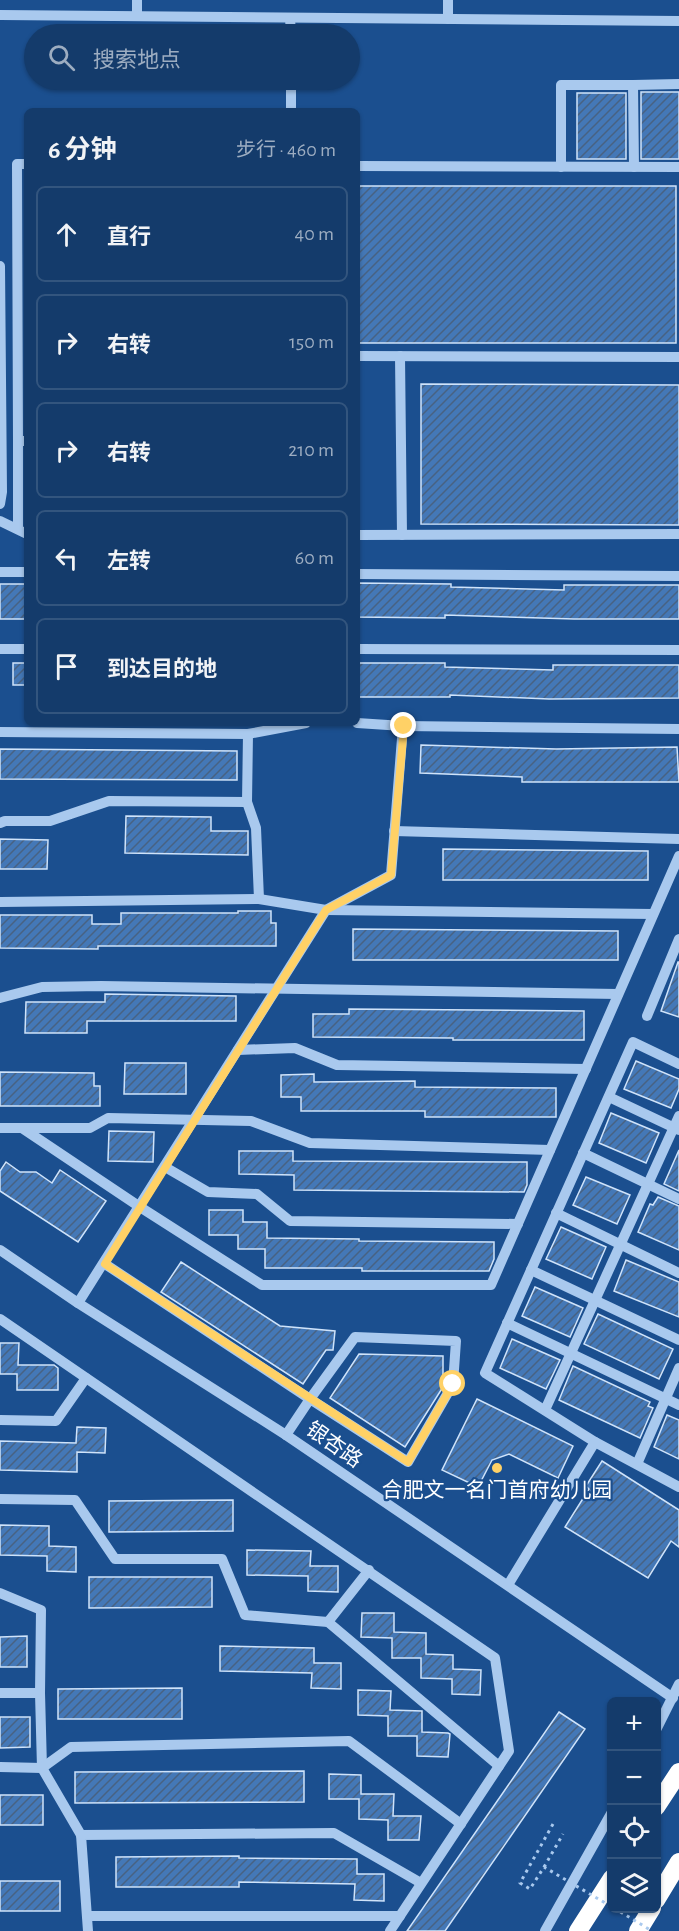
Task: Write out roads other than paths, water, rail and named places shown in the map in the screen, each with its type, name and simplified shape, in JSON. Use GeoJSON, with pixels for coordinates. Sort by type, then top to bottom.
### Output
{"type":"FeatureCollection","features":[{"type":"Feature","properties":{"kind":"highway"},"geometry":{"type":"LineString","coordinates":[[658,1805],[679,1772]]}},
{"type":"Feature","properties":{"kind":"highway"},"geometry":{"type":"LineString","coordinates":[[661,1893],[679,1862]]}},
{"type":"Feature","properties":{"kind":"highway"},"geometry":{"type":"LineString","coordinates":[[578,1931],[607,1886]]}},
{"type":"Feature","properties":{"kind":"highway"},"geometry":{"type":"LineString","coordinates":[[638,1931],[649,1913]]}},
{"type":"Feature","properties":{"kind":"street"},"geometry":{"type":"LineString","coordinates":[[137,0],[137,16]]}},
{"type":"Feature","properties":{"kind":"street"},"geometry":{"type":"LineString","coordinates":[[448,0],[448,19]]}},
{"type":"Feature","properties":{"kind":"street"},"geometry":{"type":"LineString","coordinates":[[0,15],[679,21]]}},
{"type":"Feature","properties":{"kind":"street"},"geometry":{"type":"LineString","coordinates":[[290,18],[290,24]]}},
{"type":"Feature","properties":{"kind":"street"},"geometry":{"type":"LineString","coordinates":[[561,167],[561,85],[679,84]]}},
{"type":"Feature","properties":{"kind":"street"},"geometry":{"type":"LineString","coordinates":[[633,85],[634,167]]}},
{"type":"Feature","properties":{"kind":"street"},"geometry":{"type":"LineString","coordinates":[[291,90],[291,108]]}},
{"type":"Feature","properties":{"kind":"street"},"geometry":{"type":"LineString","coordinates":[[0,521],[22,532],[17,165],[24,164]]}},
{"type":"Feature","properties":{"kind":"street"},"geometry":{"type":"LineString","coordinates":[[360,166],[679,167]]}},
{"type":"Feature","properties":{"kind":"street"},"geometry":{"type":"LineString","coordinates":[[0,266],[2,492],[0,504]]}},
{"type":"Feature","properties":{"kind":"street"},"geometry":{"type":"LineString","coordinates":[[360,356],[679,357]]}},
{"type":"Feature","properties":{"kind":"street"},"geometry":{"type":"LineString","coordinates":[[400,356],[402,535]]}},
{"type":"Feature","properties":{"kind":"street"},"geometry":{"type":"LineString","coordinates":[[360,535],[679,534]]}},
{"type":"Feature","properties":{"kind":"street"},"geometry":{"type":"LineString","coordinates":[[0,572],[24,572]]}},
{"type":"Feature","properties":{"kind":"street"},"geometry":{"type":"LineString","coordinates":[[360,574],[679,576]]}},
{"type":"Feature","properties":{"kind":"street"},"geometry":{"type":"LineString","coordinates":[[0,649],[24,649]]}},
{"type":"Feature","properties":{"kind":"street"},"geometry":{"type":"LineString","coordinates":[[360,649],[679,650]]}},
{"type":"Feature","properties":{"kind":"street"},"geometry":{"type":"LineString","coordinates":[[360,723],[404,726],[679,729]]}},
{"type":"Feature","properties":{"kind":"street"},"geometry":{"type":"LineString","coordinates":[[0,732],[248,734],[290,726]]}},
{"type":"Feature","properties":{"kind":"street"},"geometry":{"type":"LineString","coordinates":[[78,1303],[105,1264],[326,910],[391,875],[404,726]]}},
{"type":"Feature","properties":{"kind":"street"},"geometry":{"type":"LineString","coordinates":[[248,734],[247,802],[256,828],[259,899]]}},
{"type":"Feature","properties":{"kind":"street"},"geometry":{"type":"LineString","coordinates":[[0,823],[50,821],[109,801],[247,802]]}},
{"type":"Feature","properties":{"kind":"street"},"geometry":{"type":"LineString","coordinates":[[394,831],[679,839]]}},
{"type":"Feature","properties":{"kind":"street"},"geometry":{"type":"LineString","coordinates":[[22,1128],[262,1285],[491,1285],[679,856]]}},
{"type":"Feature","properties":{"kind":"street"},"geometry":{"type":"LineString","coordinates":[[0,902],[259,899],[326,910],[653,914]]}},
{"type":"Feature","properties":{"kind":"street"},"geometry":{"type":"LineString","coordinates":[[647,1016],[678,944]]}},
{"type":"Feature","properties":{"kind":"street"},"geometry":{"type":"LineString","coordinates":[[0,998],[42,987],[277,988],[618,994]]}},
{"type":"Feature","properties":{"kind":"street"},"geometry":{"type":"LineString","coordinates":[[679,1064],[633,1042],[485,1372],[595,1442],[679,1487]]}},
{"type":"Feature","properties":{"kind":"street"},"geometry":{"type":"LineString","coordinates":[[238,1050],[295,1048],[337,1065],[585,1069]]}},
{"type":"Feature","properties":{"kind":"street"},"geometry":{"type":"LineString","coordinates":[[609,1097],[676,1128]]}},
{"type":"Feature","properties":{"kind":"street"},"geometry":{"type":"LineString","coordinates":[[545,1410],[620,1244],[676,1128],[679,1116]]}},
{"type":"Feature","properties":{"kind":"street"},"geometry":{"type":"LineString","coordinates":[[0,1128],[90,1128],[108,1118],[251,1121],[310,1143],[550,1150]]}},
{"type":"Feature","properties":{"kind":"street"},"geometry":{"type":"LineString","coordinates":[[584,1153],[679,1199]]}},
{"type":"Feature","properties":{"kind":"street"},"geometry":{"type":"LineString","coordinates":[[165,1167],[208,1192],[257,1194],[290,1221],[518,1224]]}},
{"type":"Feature","properties":{"kind":"street"},"geometry":{"type":"LineString","coordinates":[[556,1213],[679,1273]]}},
{"type":"Feature","properties":{"kind":"street","name":"银杏路"},"geometry":{"type":"LineString","coordinates":[[0,1250],[78,1303],[285,1435],[673,1698]]}},
{"type":"Feature","properties":{"kind":"street"},"geometry":{"type":"LineString","coordinates":[[105,1264],[310,1400],[408,1462],[453,1384],[456,1341],[355,1337],[310,1400],[285,1435]]}},
{"type":"Feature","properties":{"kind":"street"},"geometry":{"type":"LineString","coordinates":[[531,1270],[679,1340]]}},
{"type":"Feature","properties":{"kind":"street"},"geometry":{"type":"LineString","coordinates":[[0,1319],[495,1658],[508,1751],[390,1931]]}},
{"type":"Feature","properties":{"kind":"street"},"geometry":{"type":"LineString","coordinates":[[507,1323],[679,1405]]}},
{"type":"Feature","properties":{"kind":"street"},"geometry":{"type":"LineString","coordinates":[[637,1464],[679,1368]]}},
{"type":"Feature","properties":{"kind":"street"},"geometry":{"type":"LineString","coordinates":[[0,1420],[56,1421],[86,1378]]}},
{"type":"Feature","properties":{"kind":"street"},"geometry":{"type":"LineString","coordinates":[[508,1585],[595,1442]]}},
{"type":"Feature","properties":{"kind":"street"},"geometry":{"type":"LineString","coordinates":[[0,1499],[75,1500],[115,1559],[222,1559],[245,1615],[328,1622],[499,1766]]}},
{"type":"Feature","properties":{"kind":"street"},"geometry":{"type":"LineString","coordinates":[[328,1622],[369,1570]]}},
{"type":"Feature","properties":{"kind":"street"},"geometry":{"type":"LineString","coordinates":[[0,1593],[41,1610],[42,1768],[81,1835],[88,1931]]}},
{"type":"Feature","properties":{"kind":"street"},"geometry":{"type":"LineString","coordinates":[[661,1722],[679,1684]]}},
{"type":"Feature","properties":{"kind":"street"},"geometry":{"type":"LineString","coordinates":[[0,1693],[40,1693]]}},
{"type":"Feature","properties":{"kind":"street"},"geometry":{"type":"LineString","coordinates":[[0,1767],[42,1768],[71,1747],[349,1741],[461,1824]]}},
{"type":"Feature","properties":{"kind":"street"},"geometry":{"type":"LineString","coordinates":[[545,1931],[607,1821]]}},
{"type":"Feature","properties":{"kind":"street"},"geometry":{"type":"LineString","coordinates":[[81,1835],[334,1833],[421,1883]]}},
{"type":"Feature","properties":{"kind":"street"},"geometry":{"type":"LineString","coordinates":[[87,1916],[400,1916]]}},
{"type":"Feature","properties":{"kind":"place","name":"合肥文一名门首府幼儿园"},"geometry":{"type":"Point","coordinates":[497,1468]}}]}
